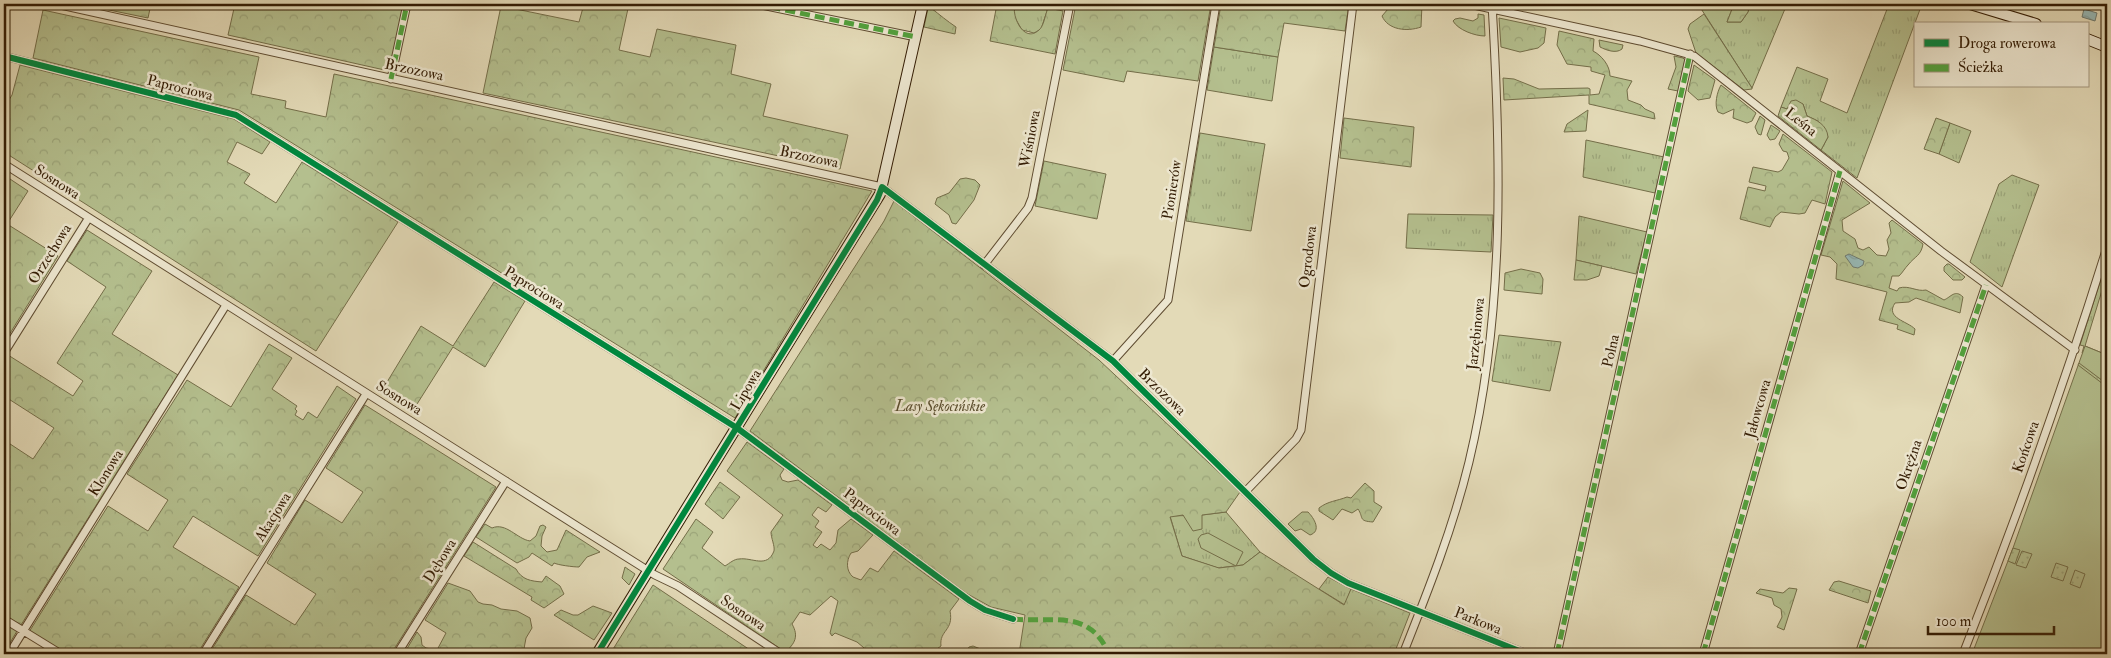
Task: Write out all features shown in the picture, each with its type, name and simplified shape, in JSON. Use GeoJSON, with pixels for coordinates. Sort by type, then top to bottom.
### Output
{"type":"FeatureCollection","features":[{"type":"Feature","properties":{"kind":"street","name":"Brzozowa"},"geometry":{"type":"LineString","coordinates":[[56,4],[882,187],[1112,361],[1312,559],[1331,574],[1348,583],[1420,612]]}},
{"type":"Feature","properties":{"kind":"street"},"geometry":{"type":"LineString","coordinates":[[391,79],[407,4]]}},
{"type":"Feature","properties":{"kind":"street"},"geometry":{"type":"LineString","coordinates":[[756,4],[916,37]]}},
{"type":"Feature","properties":{"kind":"street","name":"Lipowa"},"geometry":{"type":"LineString","coordinates":[[597,654],[877,200],[882,187],[923,4]]}},
{"type":"Feature","properties":{"kind":"street","name":"Wiśniowa"},"geometry":{"type":"LineString","coordinates":[[984,265],[1028,208],[1032,198],[1070,4]]}},
{"type":"Feature","properties":{"kind":"street","name":"Pionierów"},"geometry":{"type":"LineString","coordinates":[[1112,361],[1168,300],[1216,4]]}},
{"type":"Feature","properties":{"kind":"street","name":"Ogrodowa"},"geometry":{"type":"LineString","coordinates":[[1245,492],[1296,438],[1301,430],[1353,4]]}},
{"type":"Feature","properties":{"kind":"street","name":"Leśna"},"geometry":{"type":"LineString","coordinates":[[1470,4],[1492,6],[1690,54],[1986,285],[2074,350]]}},
{"type":"Feature","properties":{"kind":"street"},"geometry":{"type":"LineString","coordinates":[[1970,4],[2029,22]]}},
{"type":"Feature","properties":{"kind":"street"},"geometry":{"type":"LineString","coordinates":[[2100,4],[2107,9]]}},
{"type":"Feature","properties":{"kind":"street","name":"Jarzębinowa"},"geometry":{"type":"LineString","coordinates":[[1403,654],[1420,612],[1458,502],[1469,461],[1488,356],[1498,246],[1492,6]]}},
{"type":"Feature","properties":{"kind":"street"},"geometry":{"type":"LineString","coordinates":[[2088,40],[2107,47]]}},
{"type":"Feature","properties":{"kind":"street","name":"Polna"},"geometry":{"type":"LineString","coordinates":[[1556,654],[1690,54]]}},
{"type":"Feature","properties":{"kind":"street","name":"Paprociowa"},"geometry":{"type":"LineString","coordinates":[[4,56],[236,115],[737,428],[970,601],[985,610],[1013,619]]}},
{"type":"Feature","properties":{"kind":"street","name":"Sosnowa"},"geometry":{"type":"LineString","coordinates":[[4,164],[88,219],[506,482],[649,571],[678,586],[781,654]]}},
{"type":"Feature","properties":{"kind":"street","name":"Jałowcowa"},"geometry":{"type":"LineString","coordinates":[[1703,654],[1840,171]]}},
{"type":"Feature","properties":{"kind":"street","name":"Orzechowa"},"geometry":{"type":"LineString","coordinates":[[4,353],[88,219]]}},
{"type":"Feature","properties":{"kind":"street","name":"Końcowa"},"geometry":{"type":"LineString","coordinates":[[1964,654],[2000,561],[2074,350],[2107,247]]}},
{"type":"Feature","properties":{"kind":"street","name":"Okrężna"},"geometry":{"type":"LineString","coordinates":[[1859,654],[1986,285]]}},
{"type":"Feature","properties":{"kind":"street","name":"Klonowa"},"geometry":{"type":"LineString","coordinates":[[9,654],[226,305]]}},
{"type":"Feature","properties":{"kind":"street","name":"Akacjowa"},"geometry":{"type":"LineString","coordinates":[[202,654],[366,394]]}},
{"type":"Feature","properties":{"kind":"street","name":"Dębowa"},"geometry":{"type":"LineString","coordinates":[[397,654],[506,482]]}},
{"type":"Feature","properties":{"kind":"street","name":"Parkowa"},"geometry":{"type":"LineString","coordinates":[[1420,612],[1527,654]]}},
{"type":"Feature","properties":{"kind":"street"},"geometry":{"type":"LineString","coordinates":[[4,619],[60,654]]}},
{"type":"Feature","properties":{"kind":"green space"},"geometry":{"type":"Polygon","coordinates":[[[80,4],[151,4],[148,18],[80,4]]]}},
{"type":"Feature","properties":{"kind":"green space"},"geometry":{"type":"Polygon","coordinates":[[[235,4],[404,4],[389,71],[228,35],[235,4]]]}},
{"type":"Feature","properties":{"kind":"green space"},"geometry":{"type":"Polygon","coordinates":[[[584,4],[629,4],[619,50],[650,57],[657,29],[736,45],[731,74],[771,84],[763,116],[848,135],[840,169],[483,93],[501,6],[579,22],[584,4]]]}},
{"type":"Feature","properties":{"kind":"green space"},"geometry":{"type":"Polygon","coordinates":[[[997,4],[1015,4],[1014,9],[1017,21],[1020,27],[1028,34],[1041,28],[1048,8],[1063,11],[1055,54],[990,41],[997,4]]]}},
{"type":"Feature","properties":{"kind":"green space"},"geometry":{"type":"Polygon","coordinates":[[[1015,4],[1048,8],[1041,29],[1034,33],[1022,30],[1014,16],[1015,4]]]}},
{"type":"Feature","properties":{"kind":"green space"},"geometry":{"type":"Polygon","coordinates":[[[1076,4],[1211,4],[1198,81],[1127,71],[1124,82],[1063,70],[1076,4]]]}},
{"type":"Feature","properties":{"kind":"green space"},"geometry":{"type":"Polygon","coordinates":[[[1221,4],[1349,4],[1345,31],[1284,23],[1278,57],[1214,47],[1221,4]]]}},
{"type":"Feature","properties":{"kind":"green space"},"geometry":{"type":"Polygon","coordinates":[[[1389,4],[1422,4],[1421,27],[1416,29],[1398,29],[1393,27],[1382,16],[1388,9],[1389,4]]]}},
{"type":"Feature","properties":{"kind":"green space"},"geometry":{"type":"Polygon","coordinates":[[[1698,4],[1734,4],[1727,22],[1741,22],[1748,12],[1750,4],[1787,4],[1752,88],[1698,4]]]}},
{"type":"Feature","properties":{"kind":"green space"},"geometry":{"type":"Polygon","coordinates":[[[1734,4],[1750,4],[1748,12],[1741,22],[1727,22],[1734,4]]]}},
{"type":"Feature","properties":{"kind":"green space"},"geometry":{"type":"Polygon","coordinates":[[[1889,4],[1922,4],[1857,178],[1821,150],[1828,137],[1818,121],[1807,116],[1803,104],[1787,109],[1781,107],[1797,67],[1828,79],[1820,101],[1847,113],[1889,4]]]}},
{"type":"Feature","properties":{"kind":"green space"},"geometry":{"type":"Polygon","coordinates":[[[928,8],[931,8],[956,27],[955,34],[924,27],[928,8]]]}},
{"type":"Feature","properties":{"kind":"green space"},"geometry":{"type":"Polygon","coordinates":[[[43,10],[259,57],[251,94],[286,101],[285,108],[326,117],[334,74],[872,191],[735,418],[239,110],[33,58],[43,10]]]}},
{"type":"Feature","properties":{"kind":"green space"},"geometry":{"type":"Polygon","coordinates":[[[1478,14],[1484,15],[1485,36],[1467,32],[1453,21],[1460,18],[1473,21],[1478,18],[1478,14]]]}},
{"type":"Feature","properties":{"kind":"green space"},"geometry":{"type":"Polygon","coordinates":[[[1704,14],[1752,89],[1744,90],[1696,53],[1688,29],[1690,24],[1704,14]]]}},
{"type":"Feature","properties":{"kind":"green space"},"geometry":{"type":"Polygon","coordinates":[[[1499,18],[1546,28],[1544,43],[1538,48],[1520,52],[1501,47],[1499,18]]]}},
{"type":"Feature","properties":{"kind":"green space"},"geometry":{"type":"Polygon","coordinates":[[[1559,31],[1594,39],[1593,51],[1604,61],[1610,76],[1632,81],[1627,90],[1628,100],[1654,113],[1655,119],[1589,104],[1589,95],[1504,100],[1503,78],[1514,79],[1539,89],[1588,88],[1590,89],[1590,95],[1599,94],[1605,75],[1591,71],[1591,67],[1567,64],[1557,45],[1559,31]]]}},
{"type":"Feature","properties":{"kind":"green space"},"geometry":{"type":"Polygon","coordinates":[[[1599,40],[1623,45],[1622,49],[1614,51],[1605,49],[1600,47],[1599,40]]]}},
{"type":"Feature","properties":{"kind":"green space"},"geometry":{"type":"Polygon","coordinates":[[[1214,47],[1278,57],[1272,101],[1207,90],[1214,47]]]}},
{"type":"Feature","properties":{"kind":"green space"},"geometry":{"type":"Polygon","coordinates":[[[1674,56],[1685,60],[1678,91],[1668,89],[1676,67],[1674,56]]]}},
{"type":"Feature","properties":{"kind":"green space"},"geometry":{"type":"Polygon","coordinates":[[[20,65],[234,119],[270,142],[262,154],[237,142],[227,162],[250,174],[244,183],[276,203],[302,162],[398,222],[316,351],[4,152],[4,108],[12,95],[20,65]]]}},
{"type":"Feature","properties":{"kind":"green space"},"geometry":{"type":"Polygon","coordinates":[[[1694,65],[1715,80],[1710,98],[1698,100],[1688,91],[1694,65]]]}},
{"type":"Feature","properties":{"kind":"green space"},"geometry":{"type":"Polygon","coordinates":[[[1721,85],[1756,113],[1752,121],[1747,123],[1733,118],[1734,109],[1723,114],[1718,112],[1716,98],[1721,85]]]}},
{"type":"Feature","properties":{"kind":"green space"},"geometry":{"type":"Polygon","coordinates":[[[1796,100],[1803,104],[1807,116],[1818,121],[1826,129],[1828,137],[1821,150],[1778,116],[1781,107],[1787,109],[1791,101],[1796,100]]]}},
{"type":"Feature","properties":{"kind":"green space"},"geometry":{"type":"Polygon","coordinates":[[[1588,110],[1586,131],[1564,132],[1567,124],[1588,110]]]}},
{"type":"Feature","properties":{"kind":"green space"},"geometry":{"type":"Polygon","coordinates":[[[1760,116],[1765,120],[1761,135],[1758,134],[1755,127],[1760,116]]]}},
{"type":"Feature","properties":{"kind":"green space"},"geometry":{"type":"Polygon","coordinates":[[[1344,118],[1414,127],[1411,167],[1340,158],[1344,118]]]}},
{"type":"Feature","properties":{"kind":"green space"},"geometry":{"type":"Polygon","coordinates":[[[1936,118],[1950,123],[1939,154],[1924,149],[1936,118]]]}},
{"type":"Feature","properties":{"kind":"green space"},"geometry":{"type":"Polygon","coordinates":[[[1950,123],[1971,131],[1959,163],[1939,154],[1950,123]]]}},
{"type":"Feature","properties":{"kind":"green space"},"geometry":{"type":"Polygon","coordinates":[[[1771,125],[1780,131],[1775,139],[1770,140],[1767,135],[1771,125]]]}},
{"type":"Feature","properties":{"kind":"green space"},"geometry":{"type":"Polygon","coordinates":[[[1200,133],[1265,144],[1251,231],[1186,221],[1200,133]]]}},
{"type":"Feature","properties":{"kind":"green space"},"geometry":{"type":"Polygon","coordinates":[[[1783,134],[1832,172],[1825,204],[1812,200],[1805,213],[1781,212],[1775,217],[1770,227],[1740,219],[1748,187],[1765,191],[1766,186],[1749,182],[1753,167],[1778,172],[1782,170],[1789,158],[1787,152],[1783,151],[1779,144],[1783,134]]]}},
{"type":"Feature","properties":{"kind":"green space"},"geometry":{"type":"Polygon","coordinates":[[[1586,140],[1664,157],[1655,193],[1583,177],[1586,140]]]}},
{"type":"Feature","properties":{"kind":"green space"},"geometry":{"type":"Polygon","coordinates":[[[1044,161],[1106,174],[1097,219],[1035,206],[1044,161]]]}},
{"type":"Feature","properties":{"kind":"green space"},"geometry":{"type":"Polygon","coordinates":[[[4,175],[28,191],[7,224],[58,256],[4,343],[4,175]]]}},
{"type":"Feature","properties":{"kind":"green space"},"geometry":{"type":"Polygon","coordinates":[[[2012,175],[2039,185],[2002,287],[1970,262],[1999,184],[2012,175]]]}},
{"type":"Feature","properties":{"kind":"green space"},"geometry":{"type":"Polygon","coordinates":[[[960,179],[975,180],[980,185],[974,200],[956,224],[952,223],[949,215],[935,204],[937,198],[949,193],[960,179]]]}},
{"type":"Feature","properties":{"kind":"green space"},"geometry":{"type":"Polygon","coordinates":[[[1843,181],[1870,203],[1842,220],[1843,231],[1855,239],[1858,248],[1863,250],[1869,247],[1877,255],[1886,256],[1889,249],[1887,240],[1891,233],[1889,223],[1892,220],[1923,244],[1919,254],[1899,276],[1892,276],[1889,288],[1897,291],[1903,287],[1926,290],[1944,300],[1953,294],[1958,294],[1963,297],[1960,313],[1916,298],[1909,302],[1895,303],[1893,312],[1895,316],[1915,329],[1914,335],[1897,329],[1898,325],[1879,320],[1887,292],[1836,279],[1837,264],[1830,257],[1821,255],[1843,181]]]}},
{"type":"Feature","properties":{"kind":"green space","name":"Lasy Sękocińskie"},"geometry":{"type":"Polygon","coordinates":[[[894,201],[1099,360],[1240,492],[1226,512],[1202,515],[1202,529],[1193,531],[1183,515],[1170,517],[1182,556],[1219,568],[1243,565],[1260,552],[1344,605],[1351,589],[1410,613],[1394,654],[1019,654],[1025,615],[991,607],[964,592],[750,431],[884,221],[894,201]]]}},
{"type":"Feature","properties":{"kind":"green space"},"geometry":{"type":"Polygon","coordinates":[[[1408,214],[1493,215],[1491,252],[1406,248],[1408,214]]]}},
{"type":"Feature","properties":{"kind":"green space"},"geometry":{"type":"Polygon","coordinates":[[[1579,216],[1647,232],[1636,274],[1576,260],[1579,216]]]}},
{"type":"Feature","properties":{"kind":"green space"},"geometry":{"type":"Polygon","coordinates":[[[87,230],[152,271],[112,334],[178,375],[21,625],[4,615],[4,440],[33,459],[54,428],[4,396],[4,362],[8,355],[73,396],[83,381],[57,363],[106,287],[67,261],[87,230]]]}},
{"type":"Feature","properties":{"kind":"green space"},"geometry":{"type":"Polygon","coordinates":[[[1576,260],[1602,266],[1599,276],[1587,280],[1574,280],[1576,260]]]}},
{"type":"Feature","properties":{"kind":"green space"},"geometry":{"type":"Polygon","coordinates":[[[2107,260],[2107,274],[2085,346],[2107,355],[2082,353],[2084,346],[2080,345],[2107,260]]]}},
{"type":"Feature","properties":{"kind":"green space"},"geometry":{"type":"Polygon","coordinates":[[[1947,264],[1965,277],[1962,280],[1953,280],[1944,271],[1944,267],[1947,264]]]}},
{"type":"Feature","properties":{"kind":"green space"},"geometry":{"type":"Polygon","coordinates":[[[1521,269],[1540,273],[1543,279],[1542,294],[1504,290],[1505,273],[1521,269]]]}},
{"type":"Feature","properties":{"kind":"green space"},"geometry":{"type":"Polygon","coordinates":[[[494,282],[525,301],[485,367],[453,347],[412,412],[381,392],[421,326],[453,346],[494,282]]]}},
{"type":"Feature","properties":{"kind":"green space"},"geometry":{"type":"Polygon","coordinates":[[[1499,335],[1561,342],[1550,391],[1492,381],[1499,335]]]}},
{"type":"Feature","properties":{"kind":"green space"},"geometry":{"type":"Polygon","coordinates":[[[269,344],[292,358],[272,389],[297,406],[295,415],[303,420],[308,412],[317,418],[337,386],[356,399],[258,556],[193,516],[173,547],[239,587],[197,654],[65,654],[29,632],[108,506],[148,531],[168,500],[127,474],[187,380],[231,407],[269,344]]]}},
{"type":"Feature","properties":{"kind":"green space"},"geometry":{"type":"Polygon","coordinates":[[[2085,346],[2107,355],[2107,654],[1972,654],[2013,548],[2085,346]]]}},
{"type":"Feature","properties":{"kind":"green space"},"geometry":{"type":"Polygon","coordinates":[[[2079,363],[2107,384],[2107,387],[2078,365],[2079,363]]]}},
{"type":"Feature","properties":{"kind":"green space"},"geometry":{"type":"Polygon","coordinates":[[[365,405],[496,487],[391,654],[209,654],[246,595],[295,625],[316,594],[267,563],[305,500],[342,523],[363,492],[326,468],[365,405]]]}},
{"type":"Feature","properties":{"kind":"green space"},"geometry":{"type":"Polygon","coordinates":[[[747,442],[784,469],[780,475],[782,480],[788,482],[798,480],[832,505],[826,512],[818,507],[812,515],[819,521],[815,527],[822,532],[813,545],[817,548],[821,544],[830,550],[836,543],[838,530],[851,519],[873,535],[858,551],[851,553],[849,556],[848,569],[853,577],[861,580],[870,568],[878,572],[894,551],[959,599],[950,611],[950,623],[942,637],[941,646],[930,654],[869,654],[857,642],[835,633],[832,636],[830,633],[838,601],[831,596],[810,615],[800,612],[792,624],[795,640],[785,652],[663,569],[696,519],[713,532],[702,548],[725,566],[737,559],[763,561],[771,556],[774,549],[771,532],[783,515],[727,471],[747,442]]]}},
{"type":"Feature","properties":{"kind":"green space"},"geometry":{"type":"Polygon","coordinates":[[[720,482],[740,497],[723,519],[705,504],[720,482]]]}},
{"type":"Feature","properties":{"kind":"green space"},"geometry":{"type":"Polygon","coordinates":[[[1365,483],[1374,491],[1374,502],[1382,507],[1373,522],[1363,520],[1358,509],[1352,513],[1342,509],[1333,520],[1319,511],[1319,508],[1329,502],[1347,497],[1351,498],[1365,483]]]}},
{"type":"Feature","properties":{"kind":"green space"},"geometry":{"type":"Polygon","coordinates":[[[1226,512],[1260,552],[1243,565],[1218,568],[1182,556],[1170,516],[1226,512]]]}},
{"type":"Feature","properties":{"kind":"green space"},"geometry":{"type":"Polygon","coordinates":[[[1302,512],[1308,512],[1316,524],[1316,531],[1310,535],[1301,529],[1295,531],[1288,524],[1302,512]]]}},
{"type":"Feature","properties":{"kind":"green space"},"geometry":{"type":"Polygon","coordinates":[[[485,524],[492,528],[502,527],[530,541],[536,536],[540,526],[543,525],[546,527],[542,536],[541,546],[547,552],[557,550],[566,530],[600,552],[587,557],[579,567],[554,563],[552,566],[532,553],[529,557],[517,563],[476,537],[485,524]]]}},
{"type":"Feature","properties":{"kind":"green space"},"geometry":{"type":"Polygon","coordinates":[[[1208,533],[1243,552],[1236,566],[1201,548],[1198,539],[1201,535],[1208,533]]]}},
{"type":"Feature","properties":{"kind":"green space"},"geometry":{"type":"Polygon","coordinates":[[[473,542],[516,569],[521,576],[527,579],[542,582],[546,576],[560,586],[564,594],[544,608],[531,600],[532,597],[464,556],[473,542]]]}},
{"type":"Feature","properties":{"kind":"green space"},"geometry":{"type":"Polygon","coordinates":[[[2013,548],[2020,550],[2015,564],[2008,561],[2013,548]]]}},
{"type":"Feature","properties":{"kind":"green space"},"geometry":{"type":"Polygon","coordinates":[[[2022,551],[2032,554],[2026,568],[2016,565],[2022,551]]]}},
{"type":"Feature","properties":{"kind":"green space"},"geometry":{"type":"Polygon","coordinates":[[[2056,563],[2068,567],[2063,581],[2051,577],[2056,563]]]}},
{"type":"Feature","properties":{"kind":"green space"},"geometry":{"type":"Polygon","coordinates":[[[625,567],[635,574],[629,585],[622,578],[625,567]]]}},
{"type":"Feature","properties":{"kind":"green space"},"geometry":{"type":"Polygon","coordinates":[[[2075,570],[2085,574],[2080,588],[2070,584],[2075,570]]]}},
{"type":"Feature","properties":{"kind":"green space"},"geometry":{"type":"Polygon","coordinates":[[[1328,577],[1351,589],[1345,605],[1319,589],[1328,577]]]}},
{"type":"Feature","properties":{"kind":"green space"},"geometry":{"type":"Polygon","coordinates":[[[1839,581],[1871,591],[1868,603],[1829,590],[1834,582],[1839,581]]]}},
{"type":"Feature","properties":{"kind":"green space"},"geometry":{"type":"Polygon","coordinates":[[[448,583],[470,591],[478,602],[501,609],[517,611],[530,618],[532,628],[526,638],[523,654],[409,654],[405,652],[417,632],[421,637],[422,645],[426,648],[437,650],[446,633],[425,620],[448,583]]]}},
{"type":"Feature","properties":{"kind":"green space"},"geometry":{"type":"Polygon","coordinates":[[[653,585],[756,654],[610,654],[653,585]]]}},
{"type":"Feature","properties":{"kind":"green space"},"geometry":{"type":"Polygon","coordinates":[[[1789,588],[1797,589],[1784,630],[1777,627],[1782,617],[1781,609],[1774,605],[1772,598],[1756,593],[1760,589],[1783,593],[1789,588]]]}},
{"type":"Feature","properties":{"kind":"green space"},"geometry":{"type":"Polygon","coordinates":[[[593,606],[612,613],[594,640],[554,615],[561,610],[578,615],[593,606]]]}},
{"type":"Feature","properties":{"kind":"green space"},"geometry":{"type":"Polygon","coordinates":[[[4,622],[17,631],[4,653],[4,622]]]}},
{"type":"Feature","properties":{"kind":"green space"},"geometry":{"type":"Polygon","coordinates":[[[973,646],[983,650],[985,654],[965,654],[969,647],[973,646]]]}},
{"type":"Feature","properties":{"kind":"water"},"geometry":{"type":"Polygon","coordinates":[[[2084,9],[2097,13],[2095,21],[2082,17],[2084,9]]]}},
{"type":"Feature","properties":{"kind":"water"},"geometry":{"type":"Polygon","coordinates":[[[1849,254],[1864,261],[1863,265],[1858,268],[1853,267],[1845,256],[1849,254]]]}},
{"type":"Feature","properties":{"kind":"marked path"},"geometry":{"type":"LineString","coordinates":[[391,79],[407,4]]}},
{"type":"Feature","properties":{"kind":"marked path"},"geometry":{"type":"LineString","coordinates":[[756,4],[916,37]]}},
{"type":"Feature","properties":{"kind":"marked path"},"geometry":{"type":"LineString","coordinates":[[1557,654],[1690,54]]}},
{"type":"Feature","properties":{"kind":"marked path"},"geometry":{"type":"LineString","coordinates":[[1703,654],[1840,171]]}},
{"type":"Feature","properties":{"kind":"marked path"},"geometry":{"type":"LineString","coordinates":[[1859,654],[1986,285]]}},
{"type":"Feature","properties":{"kind":"marked path"},"geometry":{"type":"LineString","coordinates":[[1013,619],[1056,620],[1080,624],[1091,630],[1101,639],[1109,654]]}},
{"type":"Feature","properties":{"kind":"cycle path"},"geometry":{"type":"LineString","coordinates":[[4,56],[236,115],[737,428],[970,601],[985,610],[1013,619]]}},
{"type":"Feature","properties":{"kind":"cycle path"},"geometry":{"type":"LineString","coordinates":[[597,654],[877,200],[882,187],[1113,361],[1313,559],[1331,573],[1348,583],[1527,654]]}}]}
